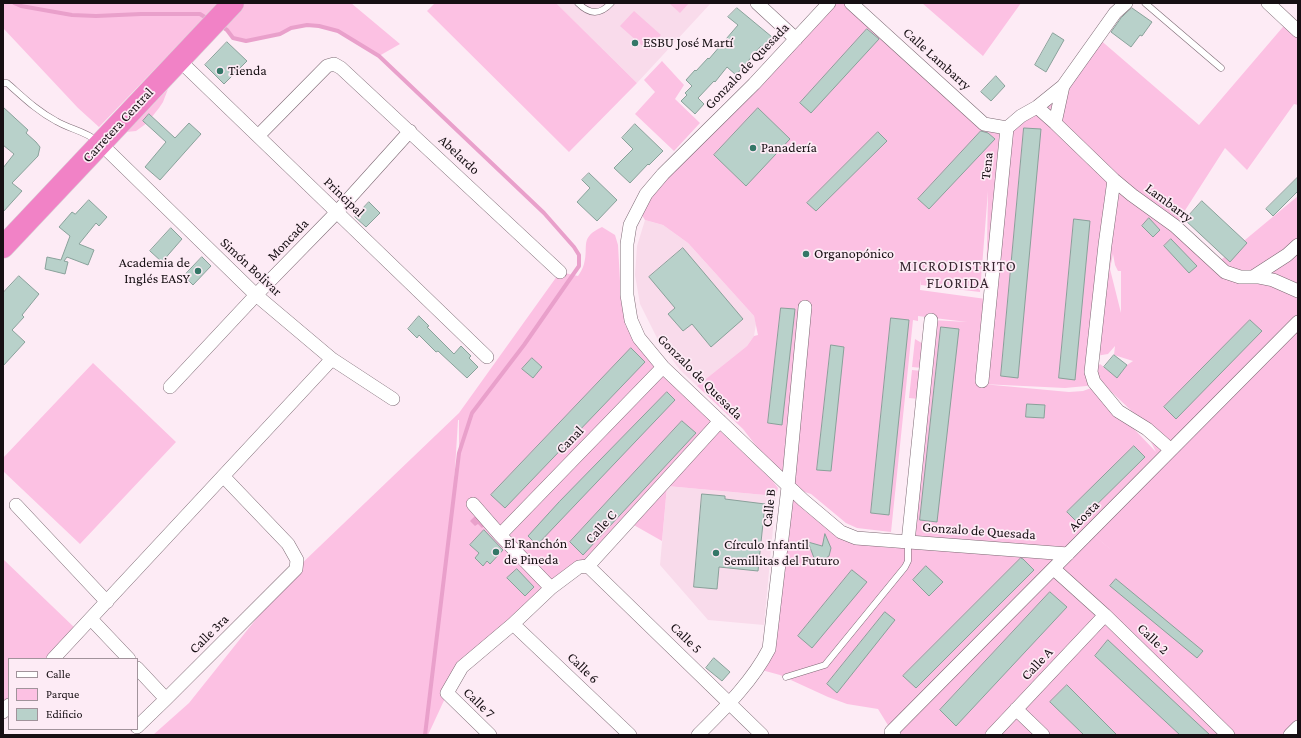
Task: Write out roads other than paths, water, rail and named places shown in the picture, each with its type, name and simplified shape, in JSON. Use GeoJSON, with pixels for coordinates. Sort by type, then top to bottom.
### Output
{"type":"FeatureCollection","features":[{"type":"Feature","properties":{"kind":"highway","name":"Carretera Central"},"geometry":{"type":"LineString","coordinates":[[3,247],[227,9]]}},
{"type":"Feature","properties":{"kind":"street"},"geometry":{"type":"LineString","coordinates":[[757,3],[796,39]]}},
{"type":"Feature","properties":{"kind":"street","name":"Gonzalo de Quesada"},"geometry":{"type":"LineString","coordinates":[[829,3],[754,84],[663,174],[646,194],[630,225],[627,244],[627,295],[631,320],[639,338],[663,367],[788,486],[841,532],[856,538],[1068,554]]}},
{"type":"Feature","properties":{"kind":"street","name":"Calle Lambarry"},"geometry":{"type":"LineString","coordinates":[[851,3],[984,124],[1007,128]]}},
{"type":"Feature","properties":{"kind":"street"},"geometry":{"type":"LineString","coordinates":[[1007,128],[1021,116],[1038,107],[1063,86],[1115,13],[1126,3]]}},
{"type":"Feature","properties":{"kind":"street"},"geometry":{"type":"LineString","coordinates":[[1268,3],[1298,31]]}},
{"type":"Feature","properties":{"kind":"street","name":"Principal"},"geometry":{"type":"LineString","coordinates":[[179,60],[487,357]]}},
{"type":"Feature","properties":{"kind":"street","name":"Abelardo"},"geometry":{"type":"LineString","coordinates":[[258,136],[327,66],[334,64],[341,68],[410,131],[560,272]]}},
{"type":"Feature","properties":{"kind":"street"},"geometry":{"type":"LineString","coordinates":[[1055,123],[1063,86]]}},
{"type":"Feature","properties":{"kind":"street","name":"Lambarry"},"geometry":{"type":"LineString","coordinates":[[1038,107],[1114,180],[1175,226],[1225,272],[1240,278],[1253,277],[1273,280],[1298,291]]}},
{"type":"Feature","properties":{"kind":"street","name":"Tena"},"geometry":{"type":"LineString","coordinates":[[982,381],[1007,128]]}},
{"type":"Feature","properties":{"kind":"street","name":"Moncada"},"geometry":{"type":"LineString","coordinates":[[170,387],[256,295],[337,212],[410,131]]}},
{"type":"Feature","properties":{"kind":"street","name":"Simón Bolivar"},"geometry":{"type":"LineString","coordinates":[[100,143],[256,295],[332,359],[393,399]]}},
{"type":"Feature","properties":{"kind":"street"},"geometry":{"type":"LineString","coordinates":[[1114,180],[1104,244],[1091,372],[1094,382],[1118,411],[1147,429],[1171,450]]}},
{"type":"Feature","properties":{"kind":"street"},"geometry":{"type":"LineString","coordinates":[[1253,277],[1287,255],[1298,245]]}},
{"type":"Feature","properties":{"kind":"street","name":"Calle B"},"geometry":{"type":"LineString","coordinates":[[698,735],[730,703],[761,666],[769,649],[788,486],[805,307]]}},
{"type":"Feature","properties":{"kind":"street"},"geometry":{"type":"LineString","coordinates":[[908,542],[931,320]]}},
{"type":"Feature","properties":{"kind":"street","name":"Acosta"},"geometry":{"type":"LineString","coordinates":[[893,734],[1068,554],[1298,322]]}},
{"type":"Feature","properties":{"kind":"street"},"geometry":{"type":"LineString","coordinates":[[54,658],[332,359]]}},
{"type":"Feature","properties":{"kind":"street","name":"Canal"},"geometry":{"type":"LineString","coordinates":[[500,535],[663,367]]}},
{"type":"Feature","properties":{"kind":"street","name":"Calle C"},"geometry":{"type":"LineString","coordinates":[[446,694],[462,667],[513,624],[551,588],[579,567],[588,566],[720,421]]}},
{"type":"Feature","properties":{"kind":"street","name":"Calle 3ra"},"geometry":{"type":"LineString","coordinates":[[138,726],[296,569],[297,560],[288,544],[223,476]]}},
{"type":"Feature","properties":{"kind":"street"},"geometry":{"type":"LineString","coordinates":[[473,504],[500,535],[551,588]]}},
{"type":"Feature","properties":{"kind":"street"},"geometry":{"type":"LineString","coordinates":[[16,505],[107,602]]}},
{"type":"Feature","properties":{"kind":"street","name":"Calle 5"},"geometry":{"type":"LineString","coordinates":[[588,566],[762,735]]}},
{"type":"Feature","properties":{"kind":"street","name":"Calle 2"},"geometry":{"type":"LineString","coordinates":[[1054,569],[1105,615],[1228,735]]}},
{"type":"Feature","properties":{"kind":"street","name":"Calle A"},"geometry":{"type":"LineString","coordinates":[[992,735],[1105,615]]}},
{"type":"Feature","properties":{"kind":"street"},"geometry":{"type":"LineString","coordinates":[[91,619],[128,658]]}},
{"type":"Feature","properties":{"kind":"street","name":"Calle 6"},"geometry":{"type":"LineString","coordinates":[[513,624],[630,735]]}},
{"type":"Feature","properties":{"kind":"street"},"geometry":{"type":"LineString","coordinates":[[138,669],[166,699]]}},
{"type":"Feature","properties":{"kind":"street","name":"Calle 7"},"geometry":{"type":"LineString","coordinates":[[446,694],[490,735]]}},
{"type":"Feature","properties":{"kind":"street"},"geometry":{"type":"LineString","coordinates":[[1016,709],[1043,735]]}},
{"type":"Feature","properties":{"kind":"street"},"geometry":{"type":"LineString","coordinates":[[1290,735],[1298,727]]}},
{"type":"Feature","properties":{"kind":"lane"},"geometry":{"type":"LineString","coordinates":[[578,3],[587,10],[595,13],[605,9],[611,3]]}},
{"type":"Feature","properties":{"kind":"lane"},"geometry":{"type":"LineString","coordinates":[[1145,3],[1221,68]]}},
{"type":"Feature","properties":{"kind":"lane"},"geometry":{"type":"LineString","coordinates":[[3,83],[7,83],[36,109],[57,122],[91,136],[100,143]]}},
{"type":"Feature","properties":{"kind":"lane"},"geometry":{"type":"LineString","coordinates":[[786,677],[825,665],[905,567],[908,561],[908,542]]}},
{"type":"Feature","properties":{"kind":"waterway"},"geometry":{"type":"LineString","coordinates":[[14,3],[21,6],[72,15],[200,14],[208,19]]}},
{"type":"Feature","properties":{"kind":"waterway"},"geometry":{"type":"LineString","coordinates":[[221,26],[227,30],[233,38],[246,41],[280,34],[291,28],[307,25],[319,26],[338,31],[379,56],[544,213],[574,247],[579,255],[579,266],[524,345],[472,413],[459,453],[425,735]]}},
{"type":"Feature","properties":{"kind":"place","name":"ESBU José Martí"},"geometry":{"type":"Point","coordinates":[635,43]}},
{"type":"Feature","properties":{"kind":"place","name":"Tienda"},"geometry":{"type":"Point","coordinates":[220,71]}},
{"type":"Feature","properties":{"kind":"place","name":"Panadería"},"geometry":{"type":"Point","coordinates":[753,148]}},
{"type":"Feature","properties":{"kind":"place","name":"Organopónico"},"geometry":{"type":"Point","coordinates":[806,254]}},
{"type":"Feature","properties":{"kind":"place","name":"Academia de Inglés EASY"},"geometry":{"type":"Point","coordinates":[198,271]}},
{"type":"Feature","properties":{"kind":"place","name":"El Ranchón de Pineda"},"geometry":{"type":"Point","coordinates":[496,552]}},
{"type":"Feature","properties":{"kind":"place","name":"Círculo Infantil Semillitas del Futuro"},"geometry":{"type":"Point","coordinates":[716,553]}},
{"type":"Feature","properties":{"kind":"district","name":"MICRODISTRITO FLORIDA"},"geometry":{"type":"Point","coordinates":[958,274]}}]}
